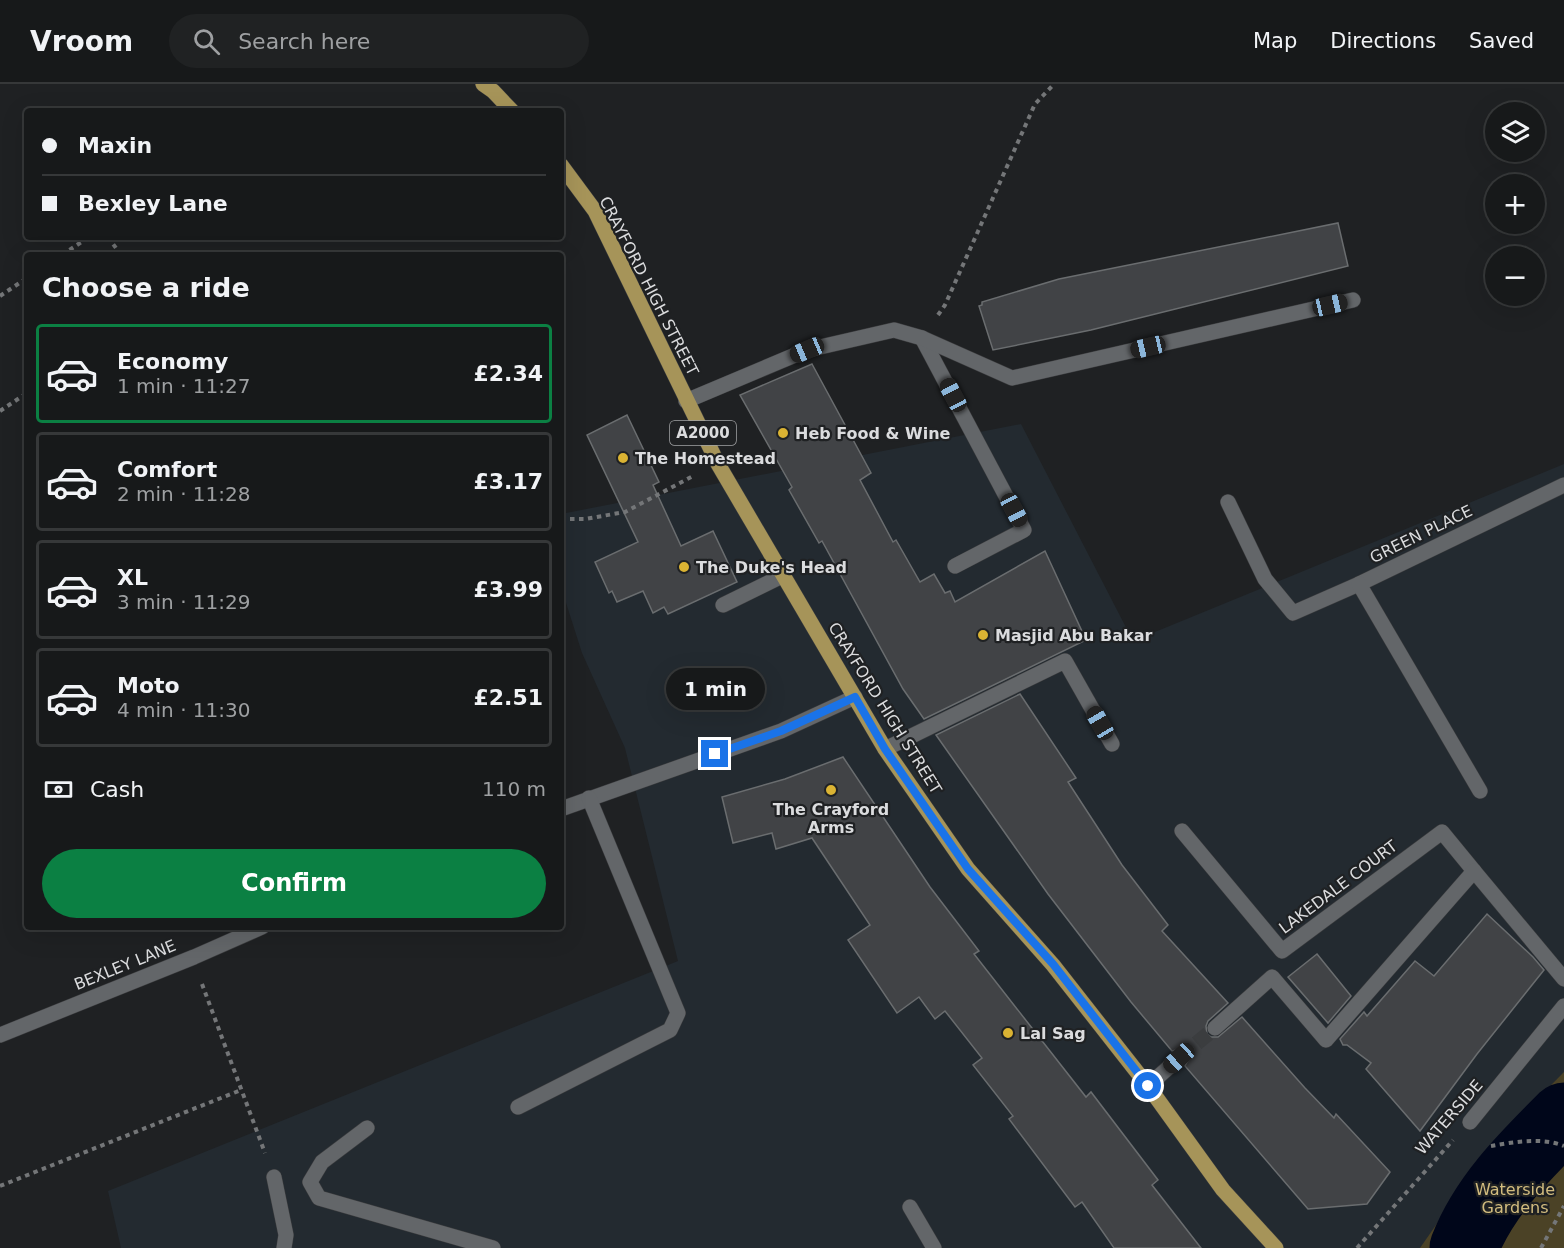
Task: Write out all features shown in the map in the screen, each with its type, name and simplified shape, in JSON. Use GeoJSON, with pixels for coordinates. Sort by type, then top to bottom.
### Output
{"type":"FeatureCollection","features":[{"type":"Feature","properties":{"kind":"main road"},"geometry":{"type":"LineString","coordinates":[[483,84],[509,108]]}},
{"type":"Feature","properties":{"kind":"main road","name":"CRAYFORD HIGH STREET"},"geometry":{"type":"LineString","coordinates":[[564,169],[595,211],[718,464],[885,749],[968,869],[1053,964],[1148,1086],[1224,1190],[1276,1248]]}},
{"type":"Feature","properties":{"kind":"street"},"geometry":{"type":"LineString","coordinates":[[686,400],[807,350],[894,330],[922,338],[1012,378],[1353,300]]}},
{"type":"Feature","properties":{"kind":"street"},"geometry":{"type":"LineString","coordinates":[[922,338],[1024,530],[955,566]]}},
{"type":"Feature","properties":{"kind":"street","name":"GREEN PLACE"},"geometry":{"type":"LineString","coordinates":[[1228,502],[1265,579],[1293,613],[1359,584],[1564,485]]}},
{"type":"Feature","properties":{"kind":"street"},"geometry":{"type":"LineString","coordinates":[[723,605],[782,576]]}},
{"type":"Feature","properties":{"kind":"street"},"geometry":{"type":"LineString","coordinates":[[1359,584],[1480,791]]}},
{"type":"Feature","properties":{"kind":"street"},"geometry":{"type":"LineString","coordinates":[[885,749],[1065,661],[1112,744]]}},
{"type":"Feature","properties":{"kind":"street"},"geometry":{"type":"LineString","coordinates":[[564,808],[781,731],[855,697]]}},
{"type":"Feature","properties":{"kind":"street"},"geometry":{"type":"LineString","coordinates":[[518,1107],[670,1030],[678,1013],[589,798]]}},
{"type":"Feature","properties":{"kind":"street","name":"LAKEDALE COURT"},"geometry":{"type":"LineString","coordinates":[[1182,831],[1282,951],[1442,832],[1474,871]]}},
{"type":"Feature","properties":{"kind":"street"},"geometry":{"type":"LineString","coordinates":[[1215,1028],[1272,977],[1326,1040],[1474,871],[1564,979]]}},
{"type":"Feature","properties":{"kind":"street","name":"BEXLEY LANE"},"geometry":{"type":"LineString","coordinates":[[0,1035],[255,930]]}},
{"type":"Feature","properties":{"kind":"street","name":"WATERSIDE"},"geometry":{"type":"LineString","coordinates":[[1470,1122],[1564,1006]]}},
{"type":"Feature","properties":{"kind":"street"},"geometry":{"type":"LineString","coordinates":[[1148,1086],[1179,1058]]}},
{"type":"Feature","properties":{"kind":"street"},"geometry":{"type":"LineString","coordinates":[[367,1128],[322,1162],[310,1182],[319,1198],[493,1248]]}},
{"type":"Feature","properties":{"kind":"street"},"geometry":{"type":"LineString","coordinates":[[274,1177],[286,1235],[284,1248]]}},
{"type":"Feature","properties":{"kind":"street"},"geometry":{"type":"LineString","coordinates":[[910,1207],[934,1248]]}},
{"type":"Feature","properties":{"kind":"path"},"geometry":{"type":"LineString","coordinates":[[945,305],[1035,104],[1054,84]]}},
{"type":"Feature","properties":{"kind":"path"},"geometry":{"type":"LineString","coordinates":[[66,252],[84,240]]}},
{"type":"Feature","properties":{"kind":"path"},"geometry":{"type":"LineString","coordinates":[[0,296],[24,280]]}},
{"type":"Feature","properties":{"kind":"path"},"geometry":{"type":"LineString","coordinates":[[0,411],[24,395]]}},
{"type":"Feature","properties":{"kind":"path"},"geometry":{"type":"LineString","coordinates":[[564,519],[585,519],[625,512],[718,464]]}},
{"type":"Feature","properties":{"kind":"path"},"geometry":{"type":"LineString","coordinates":[[203,988],[274,1177]]}},
{"type":"Feature","properties":{"kind":"path"},"geometry":{"type":"LineString","coordinates":[[0,1186],[241,1090]]}},
{"type":"Feature","properties":{"kind":"path","name":"WATERSIDE"},"geometry":{"type":"LineString","coordinates":[[1357,1248],[1470,1122]]}},
{"type":"Feature","properties":{"kind":"path"},"geometry":{"type":"LineString","coordinates":[[1491,1146],[1521,1141],[1557,1143],[1564,1146]]}},
{"type":"Feature","properties":{"kind":"path"},"geometry":{"type":"LineString","coordinates":[[1541,1248],[1564,1206]]}},
{"type":"Feature","properties":{"kind":"shaded area"},"geometry":{"type":"Polygon","coordinates":[[[1021,424],[1133,641],[1564,464],[1564,1248],[121,1248],[108,1191],[678,961],[625,748],[582,653],[564,596],[564,513],[1021,424]]]}},
{"type":"Feature","properties":{"kind":"green space","name":"Waterside Gardens"},"geometry":{"type":"Polygon","coordinates":[[[1564,1072],[1564,1248],[1420,1248],[1491,1146],[1564,1072]]]}},
{"type":"Feature","properties":{"kind":"building"},"geometry":{"type":"Polygon","coordinates":[[[1338,223],[1348,266],[1091,330],[993,350],[979,306],[982,302],[1059,279],[1338,223]]]}},
{"type":"Feature","properties":{"kind":"building"},"geometry":{"type":"Polygon","coordinates":[[[812,364],[871,473],[860,480],[893,542],[896,540],[920,582],[934,574],[945,593],[950,591],[955,602],[1045,551],[1086,640],[924,719],[903,689],[822,541],[819,543],[789,490],[792,487],[740,395],[812,364]]]}},
{"type":"Feature","properties":{"kind":"building"},"geometry":{"type":"Polygon","coordinates":[[[627,415],[659,482],[653,485],[681,546],[713,531],[737,582],[668,614],[664,607],[653,613],[643,591],[617,602],[612,591],[609,593],[595,562],[638,542],[587,435],[627,415]]]}},
{"type":"Feature","properties":{"kind":"building"},"geometry":{"type":"Polygon","coordinates":[[[1020,694],[1076,778],[1068,782],[1122,865],[1168,925],[1162,931],[1228,1003],[1208,1021],[1207,1034],[1211,1037],[1218,1037],[1242,1017],[1305,1088],[1334,1118],[1336,1114],[1390,1172],[1367,1204],[1308,1209],[1185,1066],[1188,1060],[1187,1052],[1181,1049],[1172,1051],[1131,1002],[1048,894],[936,735],[1020,694]]]}},
{"type":"Feature","properties":{"kind":"building"},"geometry":{"type":"Polygon","coordinates":[[[843,757],[930,887],[979,951],[974,954],[1086,1097],[1091,1092],[1158,1180],[1152,1185],[1201,1248],[1114,1248],[1082,1202],[1075,1207],[1009,1119],[1013,1116],[973,1065],[982,1058],[945,1011],[935,1019],[919,997],[897,1013],[848,940],[870,925],[812,838],[776,849],[772,833],[733,843],[722,797],[785,779],[843,757]]]}},
{"type":"Feature","properties":{"kind":"building"},"geometry":{"type":"Polygon","coordinates":[[[1487,914],[1544,970],[1477,1054],[1420,1131],[1366,1069],[1371,1063],[1347,1045],[1343,1045],[1340,1039],[1364,1012],[1367,1016],[1415,961],[1434,976],[1487,914]]]}},
{"type":"Feature","properties":{"kind":"building"},"geometry":{"type":"Polygon","coordinates":[[[1317,954],[1351,996],[1328,1023],[1288,977],[1317,954]]]}},
{"type":"Feature","properties":{"kind":"waterway"},"geometry":{"type":"LineString","coordinates":[[1464,1248],[1472,1229],[1494,1194],[1520,1162],[1564,1117]]}},
{"type":"Feature","properties":{"kind":"tunnel"},"geometry":{"type":"LineString","coordinates":[[1179,1058],[1215,1028]]}},
{"type":"Feature","properties":{"kind":"place","name":"Heb Food & Wine"},"geometry":{"type":"Point","coordinates":[783,433]}},
{"type":"Feature","properties":{"kind":"place","name":"The Homestead"},"geometry":{"type":"Point","coordinates":[623,458]}},
{"type":"Feature","properties":{"kind":"place","name":"The Duke's Head"},"geometry":{"type":"Point","coordinates":[684,567]}},
{"type":"Feature","properties":{"kind":"place","name":"Masjid Abu Bakar"},"geometry":{"type":"Point","coordinates":[983,635]}},
{"type":"Feature","properties":{"kind":"place","name":"The Crayford Arms"},"geometry":{"type":"Point","coordinates":[831,790]}},
{"type":"Feature","properties":{"kind":"place","name":"Lal Sag"},"geometry":{"type":"Point","coordinates":[1008,1033]}},
{"type":"Feature","properties":{"kind":"route"},"geometry":{"type":"LineString","coordinates":[[715,754],[781,731],[855,697],[885,749],[968,869],[1053,964],[1148,1086]]}}]}
